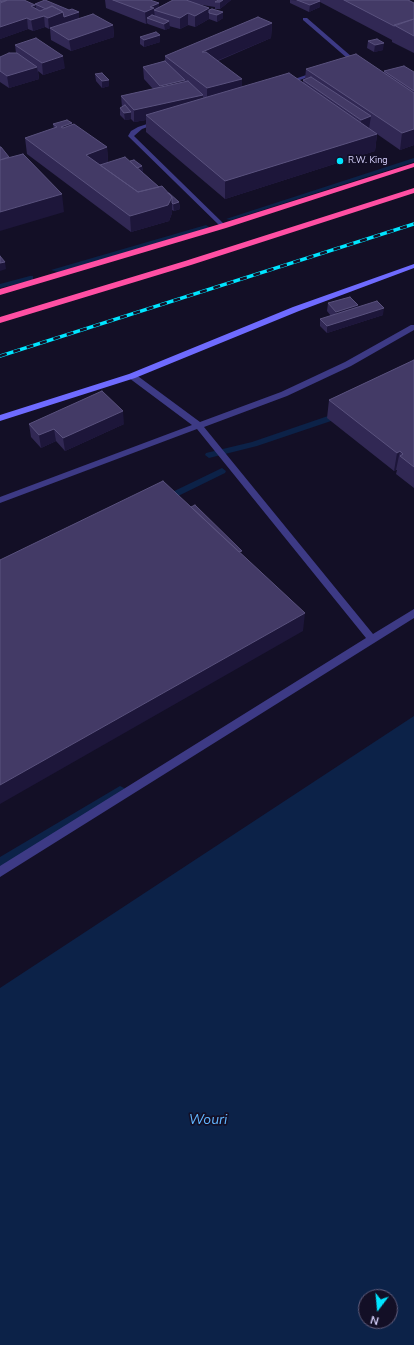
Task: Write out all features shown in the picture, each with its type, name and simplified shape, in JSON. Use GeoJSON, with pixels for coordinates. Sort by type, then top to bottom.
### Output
{"type":"FeatureCollection","features":[{"type":"Feature","properties":{"kind":"highway"},"geometry":{"type":"LineString","coordinates":[[0,292],[222,226],[414,165]]}},
{"type":"Feature","properties":{"kind":"highway"},"geometry":{"type":"LineString","coordinates":[[0,320],[188,263],[414,190]]}},
{"type":"Feature","properties":{"kind":"street"},"geometry":{"type":"LineString","coordinates":[[305,19],[350,58],[345,64],[336,68]]}},
{"type":"Feature","properties":{"kind":"street"},"geometry":{"type":"LineString","coordinates":[[281,84],[322,72]]}},
{"type":"Feature","properties":{"kind":"street"},"geometry":{"type":"LineString","coordinates":[[162,120],[140,128],[133,132],[131,136],[222,226]]}},
{"type":"Feature","properties":{"kind":"street"},"geometry":{"type":"LineString","coordinates":[[0,418],[132,376],[296,309],[414,266]]}},
{"type":"Feature","properties":{"kind":"street"},"geometry":{"type":"LineString","coordinates":[[0,500],[284,394],[341,367],[414,327]]}},
{"type":"Feature","properties":{"kind":"street"},"geometry":{"type":"LineString","coordinates":[[132,376],[199,426],[372,640]]}},
{"type":"Feature","properties":{"kind":"street"},"geometry":{"type":"LineString","coordinates":[[0,872],[414,613]]}},
{"type":"Feature","properties":{"kind":"water","name":"Wouri"},"geometry":{"type":"Polygon","coordinates":[[[414,716],[414,1345],[0,1345],[0,988],[414,716]]]}},
{"type":"Feature","properties":{"kind":"building"},"geometry":{"type":"Polygon","coordinates":[[[8,0],[24,0],[35,5],[31,6],[40,11],[52,6],[63,12],[48,18],[44,16],[31,20],[27,18],[0,27],[0,3],[8,0]]]}},
{"type":"Feature","properties":{"kind":"building"},"geometry":{"type":"Polygon","coordinates":[[[45,0],[69,10],[72,9],[79,12],[64,17],[63,12],[52,6],[46,9],[35,4],[45,0]]]}},
{"type":"Feature","properties":{"kind":"building"},"geometry":{"type":"Polygon","coordinates":[[[113,0],[150,0],[159,3],[150,7],[154,8],[145,12],[113,0]]]}},
{"type":"Feature","properties":{"kind":"building"},"geometry":{"type":"Polygon","coordinates":[[[173,0],[186,0],[209,8],[195,16],[188,13],[180,18],[154,10],[173,0]]]}},
{"type":"Feature","properties":{"kind":"building"},"geometry":{"type":"Polygon","coordinates":[[[297,0],[318,0],[320,1],[310,5],[297,0]]]}},
{"type":"Feature","properties":{"kind":"building"},"geometry":{"type":"Polygon","coordinates":[[[344,0],[408,0],[414,3],[414,19],[394,26],[344,0]]]}},
{"type":"Feature","properties":{"kind":"building"},"geometry":{"type":"Polygon","coordinates":[[[212,9],[223,12],[217,15],[209,13],[209,10],[212,9]]]}},
{"type":"Feature","properties":{"kind":"building"},"geometry":{"type":"Polygon","coordinates":[[[93,14],[113,25],[69,40],[50,28],[93,14]]]}},
{"type":"Feature","properties":{"kind":"building"},"geometry":{"type":"Polygon","coordinates":[[[152,15],[169,21],[164,24],[147,18],[152,15]]]}},
{"type":"Feature","properties":{"kind":"building"},"geometry":{"type":"Polygon","coordinates":[[[258,17],[272,23],[202,52],[206,52],[242,79],[207,88],[165,56],[258,17]]]}},
{"type":"Feature","properties":{"kind":"building"},"geometry":{"type":"Polygon","coordinates":[[[414,19],[414,36],[394,25],[414,19]]]}},
{"type":"Feature","properties":{"kind":"building"},"geometry":{"type":"Polygon","coordinates":[[[156,32],[160,35],[144,40],[140,37],[156,32]]]}},
{"type":"Feature","properties":{"kind":"building"},"geometry":{"type":"Polygon","coordinates":[[[36,38],[63,56],[42,63],[15,45],[36,38]]]}},
{"type":"Feature","properties":{"kind":"building"},"geometry":{"type":"Polygon","coordinates":[[[377,39],[384,43],[375,45],[368,41],[377,39]]]}},
{"type":"Feature","properties":{"kind":"building"},"geometry":{"type":"Polygon","coordinates":[[[9,53],[17,53],[37,67],[7,76],[0,71],[0,57],[9,53]]]}},
{"type":"Feature","properties":{"kind":"building"},"geometry":{"type":"Polygon","coordinates":[[[356,54],[414,93],[414,129],[402,133],[306,69],[356,54]]]}},
{"type":"Feature","properties":{"kind":"building"},"geometry":{"type":"Polygon","coordinates":[[[165,61],[185,80],[160,86],[143,67],[165,61]]]}},
{"type":"Feature","properties":{"kind":"building"},"geometry":{"type":"Polygon","coordinates":[[[404,66],[414,72],[414,91],[384,71],[404,66]]]}},
{"type":"Feature","properties":{"kind":"building"},"geometry":{"type":"Polygon","coordinates":[[[102,73],[109,80],[102,81],[95,74],[102,73]]]}},
{"type":"Feature","properties":{"kind":"building"},"geometry":{"type":"Polygon","coordinates":[[[289,73],[377,134],[225,181],[146,115],[289,73]]]}},
{"type":"Feature","properties":{"kind":"building"},"geometry":{"type":"Polygon","coordinates":[[[311,77],[371,116],[361,120],[303,80],[311,77]]]}},
{"type":"Feature","properties":{"kind":"building"},"geometry":{"type":"Polygon","coordinates":[[[188,81],[203,95],[134,110],[121,96],[188,81]]]}},
{"type":"Feature","properties":{"kind":"building"},"geometry":{"type":"Polygon","coordinates":[[[125,105],[131,112],[124,113],[120,108],[125,105]]]}},
{"type":"Feature","properties":{"kind":"building"},"geometry":{"type":"Polygon","coordinates":[[[67,120],[72,123],[61,127],[63,128],[74,124],[107,147],[86,155],[138,192],[162,186],[172,197],[168,205],[130,216],[25,138],[57,127],[53,124],[67,120]]]}},
{"type":"Feature","properties":{"kind":"building"},"geometry":{"type":"Polygon","coordinates":[[[1,147],[9,157],[0,160],[1,147]]]}},
{"type":"Feature","properties":{"kind":"building"},"geometry":{"type":"Polygon","coordinates":[[[23,154],[62,194],[0,212],[0,160],[23,154]]]}},
{"type":"Feature","properties":{"kind":"building"},"geometry":{"type":"Polygon","coordinates":[[[125,157],[159,187],[138,192],[100,165],[125,157]]]}},
{"type":"Feature","properties":{"kind":"building"},"geometry":{"type":"Polygon","coordinates":[[[134,160],[142,166],[137,168],[130,161],[134,160]]]}},
{"type":"Feature","properties":{"kind":"building"},"geometry":{"type":"Polygon","coordinates":[[[168,193],[179,202],[173,204],[172,197],[168,193]]]}},
{"type":"Feature","properties":{"kind":"building"},"geometry":{"type":"Polygon","coordinates":[[[0,256],[5,262],[0,263],[0,256]]]}},
{"type":"Feature","properties":{"kind":"building"},"geometry":{"type":"Polygon","coordinates":[[[350,297],[358,305],[336,312],[328,303],[350,297]]]}},
{"type":"Feature","properties":{"kind":"building"},"geometry":{"type":"Polygon","coordinates":[[[377,301],[384,308],[327,326],[320,319],[377,301]]]}},
{"type":"Feature","properties":{"kind":"building"},"geometry":{"type":"Polygon","coordinates":[[[414,360],[414,467],[400,456],[403,454],[400,451],[397,453],[329,400],[414,360]]]}},
{"type":"Feature","properties":{"kind":"building"},"geometry":{"type":"Polygon","coordinates":[[[102,391],[123,411],[63,438],[54,429],[39,435],[29,424],[102,391]]]}},
{"type":"Feature","properties":{"kind":"building"},"geometry":{"type":"Polygon","coordinates":[[[163,481],[305,613],[0,785],[0,560],[163,481]]]}},
{"type":"Feature","properties":{"kind":"building"},"geometry":{"type":"Polygon","coordinates":[[[195,505],[242,551],[239,552],[191,507],[195,505]]]}},
{"type":"Feature","properties":{"kind":"waterway"},"geometry":{"type":"LineString","coordinates":[[229,219],[414,160]]}},
{"type":"Feature","properties":{"kind":"waterway"},"geometry":{"type":"LineString","coordinates":[[55,270],[206,227]]}},
{"type":"Feature","properties":{"kind":"waterway"},"geometry":{"type":"LineString","coordinates":[[0,286],[30,278]]}},
{"type":"Feature","properties":{"kind":"waterway"},"geometry":{"type":"LineString","coordinates":[[209,455],[254,444],[328,419]]}},
{"type":"Feature","properties":{"kind":"waterway"},"geometry":{"type":"LineString","coordinates":[[167,498],[222,471]]}},
{"type":"Feature","properties":{"kind":"waterway"},"geometry":{"type":"LineString","coordinates":[[0,863],[120,791]]}},
{"type":"Feature","properties":{"kind":"railway"},"geometry":{"type":"LineString","coordinates":[[0,356],[414,224]]}},
{"type":"Feature","properties":{"kind":"place","name":"R.W. King"},"geometry":{"type":"Point","coordinates":[340,161]}}]}
